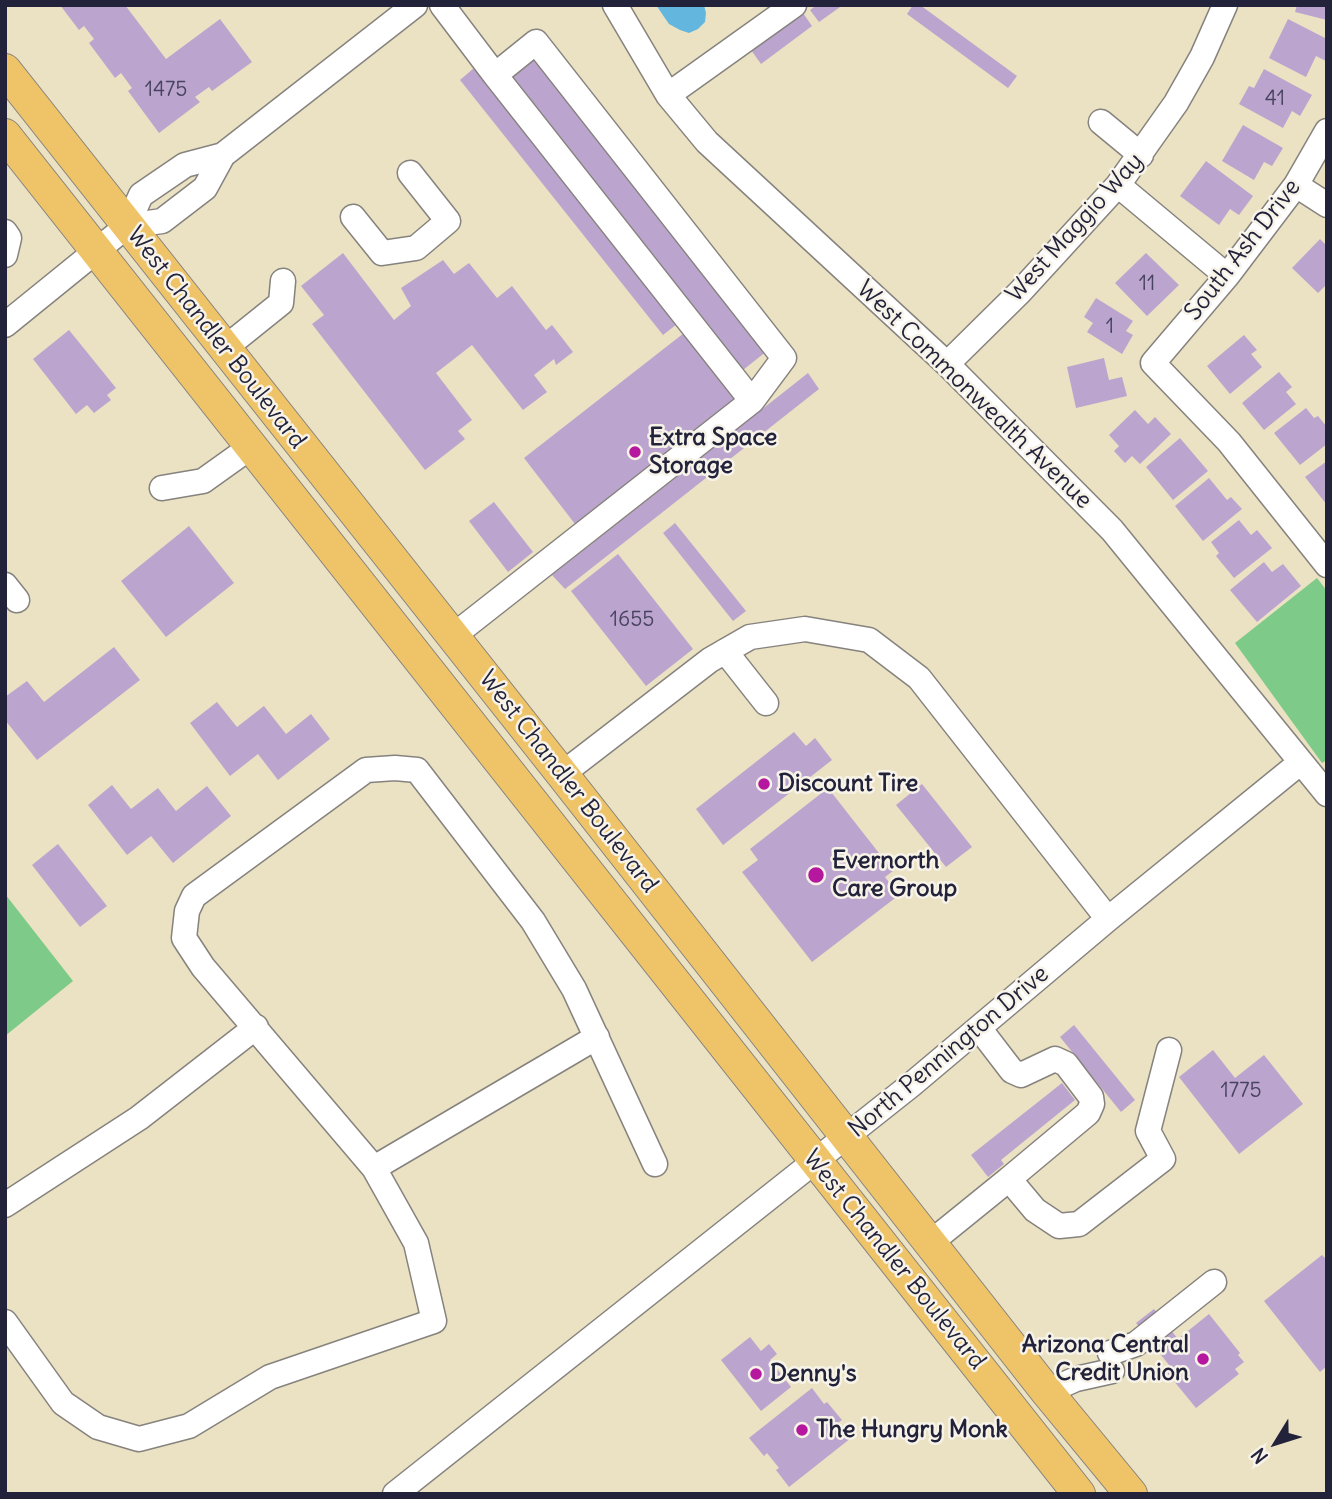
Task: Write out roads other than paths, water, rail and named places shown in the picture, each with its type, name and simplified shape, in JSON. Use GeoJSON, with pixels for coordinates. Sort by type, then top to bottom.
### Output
{"type":"FeatureCollection","features":[{"type":"Feature","properties":{"kind":"main road","name":"West Chandler Boulevard"},"geometry":{"type":"LineString","coordinates":[[5,70],[112,238],[252,446],[1079,1494]]}},
{"type":"Feature","properties":{"kind":"main road","name":"West Chandler Boulevard"},"geometry":{"type":"LineString","coordinates":[[5,135],[225,348],[846,1138],[1131,1494]]}},
{"type":"Feature","properties":{"kind":"street"},"geometry":{"type":"LineString","coordinates":[[7,320],[112,238],[141,195],[185,165],[223,155],[415,5]]}},
{"type":"Feature","properties":{"kind":"street"},"geometry":{"type":"LineString","coordinates":[[442,5],[752,401]]}},
{"type":"Feature","properties":{"kind":"street","name":"West Commonwealth Avenue"},"geometry":{"type":"LineString","coordinates":[[615,5],[668,95],[707,142],[947,364],[1112,530],[1327,794]]}},
{"type":"Feature","properties":{"kind":"street"},"geometry":{"type":"LineString","coordinates":[[668,95],[794,5]]}},
{"type":"Feature","properties":{"kind":"street","name":"West Maggio Way"},"geometry":{"type":"LineString","coordinates":[[947,364],[1020,292],[1118,185],[1176,103],[1202,57],[1225,5]]}},
{"type":"Feature","properties":{"kind":"street"},"geometry":{"type":"LineString","coordinates":[[453,636],[752,401],[784,358],[536,42],[495,75]]}},
{"type":"Feature","properties":{"kind":"street"},"geometry":{"type":"LineString","coordinates":[[1101,122],[1141,155]]}},
{"type":"Feature","properties":{"kind":"street","name":"South Ash Drive"},"geometry":{"type":"LineString","coordinates":[[1327,131],[1296,185],[1227,276],[1153,363],[1229,442],[1327,565]]}},
{"type":"Feature","properties":{"kind":"street"},"geometry":{"type":"LineString","coordinates":[[352,217],[382,253],[416,248],[449,221],[411,173]]}},
{"type":"Feature","properties":{"kind":"street"},"geometry":{"type":"LineString","coordinates":[[1118,185],[1227,276]]}},
{"type":"Feature","properties":{"kind":"street"},"geometry":{"type":"LineString","coordinates":[[1296,185],[1327,205]]}},
{"type":"Feature","properties":{"kind":"street"},"geometry":{"type":"LineString","coordinates":[[5,232],[9,238],[5,255]]}},
{"type":"Feature","properties":{"kind":"street"},"geometry":{"type":"LineString","coordinates":[[225,348],[281,303],[283,281]]}},
{"type":"Feature","properties":{"kind":"street"},"geometry":{"type":"LineString","coordinates":[[162,488],[203,481],[252,446]]}},
{"type":"Feature","properties":{"kind":"street"},"geometry":{"type":"LineString","coordinates":[[562,774],[710,660],[750,637],[805,629],[869,640],[919,677],[1108,919]]}},
{"type":"Feature","properties":{"kind":"street"},"geometry":{"type":"LineString","coordinates":[[725,651],[766,703]]}},
{"type":"Feature","properties":{"kind":"street","name":"North Pennington Drive"},"geometry":{"type":"LineString","coordinates":[[396,1494],[846,1138],[1301,762]]}},
{"type":"Feature","properties":{"kind":"street"},"geometry":{"type":"LineString","coordinates":[[5,1322],[63,1403],[98,1427],[139,1438],[189,1426],[270,1377],[434,1321],[416,1243],[374,1168],[202,967],[184,938],[187,911],[194,896],[366,770],[417,770],[533,922],[574,989],[655,1164]]}},
{"type":"Feature","properties":{"kind":"street"},"geometry":{"type":"LineString","coordinates":[[5,1205],[139,1118],[256,1027]]}},
{"type":"Feature","properties":{"kind":"street"},"geometry":{"type":"LineString","coordinates":[[930,1243],[1088,1113],[1092,1104],[1091,1097],[1066,1064],[1055,1059],[1021,1075],[1012,1071],[979,1028]]}},
{"type":"Feature","properties":{"kind":"street"},"geometry":{"type":"LineString","coordinates":[[374,1168],[597,1037]]}},
{"type":"Feature","properties":{"kind":"street"},"geometry":{"type":"LineString","coordinates":[[1009,1179],[1035,1210],[1059,1226],[1079,1224],[1163,1159],[1148,1131],[1169,1050]]}},
{"type":"Feature","properties":{"kind":"street"},"geometry":{"type":"LineString","coordinates":[[1047,1392],[1111,1362],[1214,1282]]}},
{"type":"Feature","properties":{"kind":"water"},"geometry":{"type":"Polygon","coordinates":[[[656,5],[704,5],[705,22],[689,33],[680,30],[669,24],[656,5]]]}},
{"type":"Feature","properties":{"kind":"place","name":"Extra Space Storage"},"geometry":{"type":"Point","coordinates":[635,452]}},
{"type":"Feature","properties":{"kind":"place","name":"Discount Tire"},"geometry":{"type":"Point","coordinates":[764,784]}},
{"type":"Feature","properties":{"kind":"place","name":"Evernorth Care Group"},"geometry":{"type":"Point","coordinates":[816,875]}},
{"type":"Feature","properties":{"kind":"place","name":"Arizona Central Credit Union"},"geometry":{"type":"Point","coordinates":[1203,1359]}},
{"type":"Feature","properties":{"kind":"place","name":"Denny's"},"geometry":{"type":"Point","coordinates":[756,1374]}},
{"type":"Feature","properties":{"kind":"place","name":"The Hungry Monk"},"geometry":{"type":"Point","coordinates":[802,1430]}}]}
